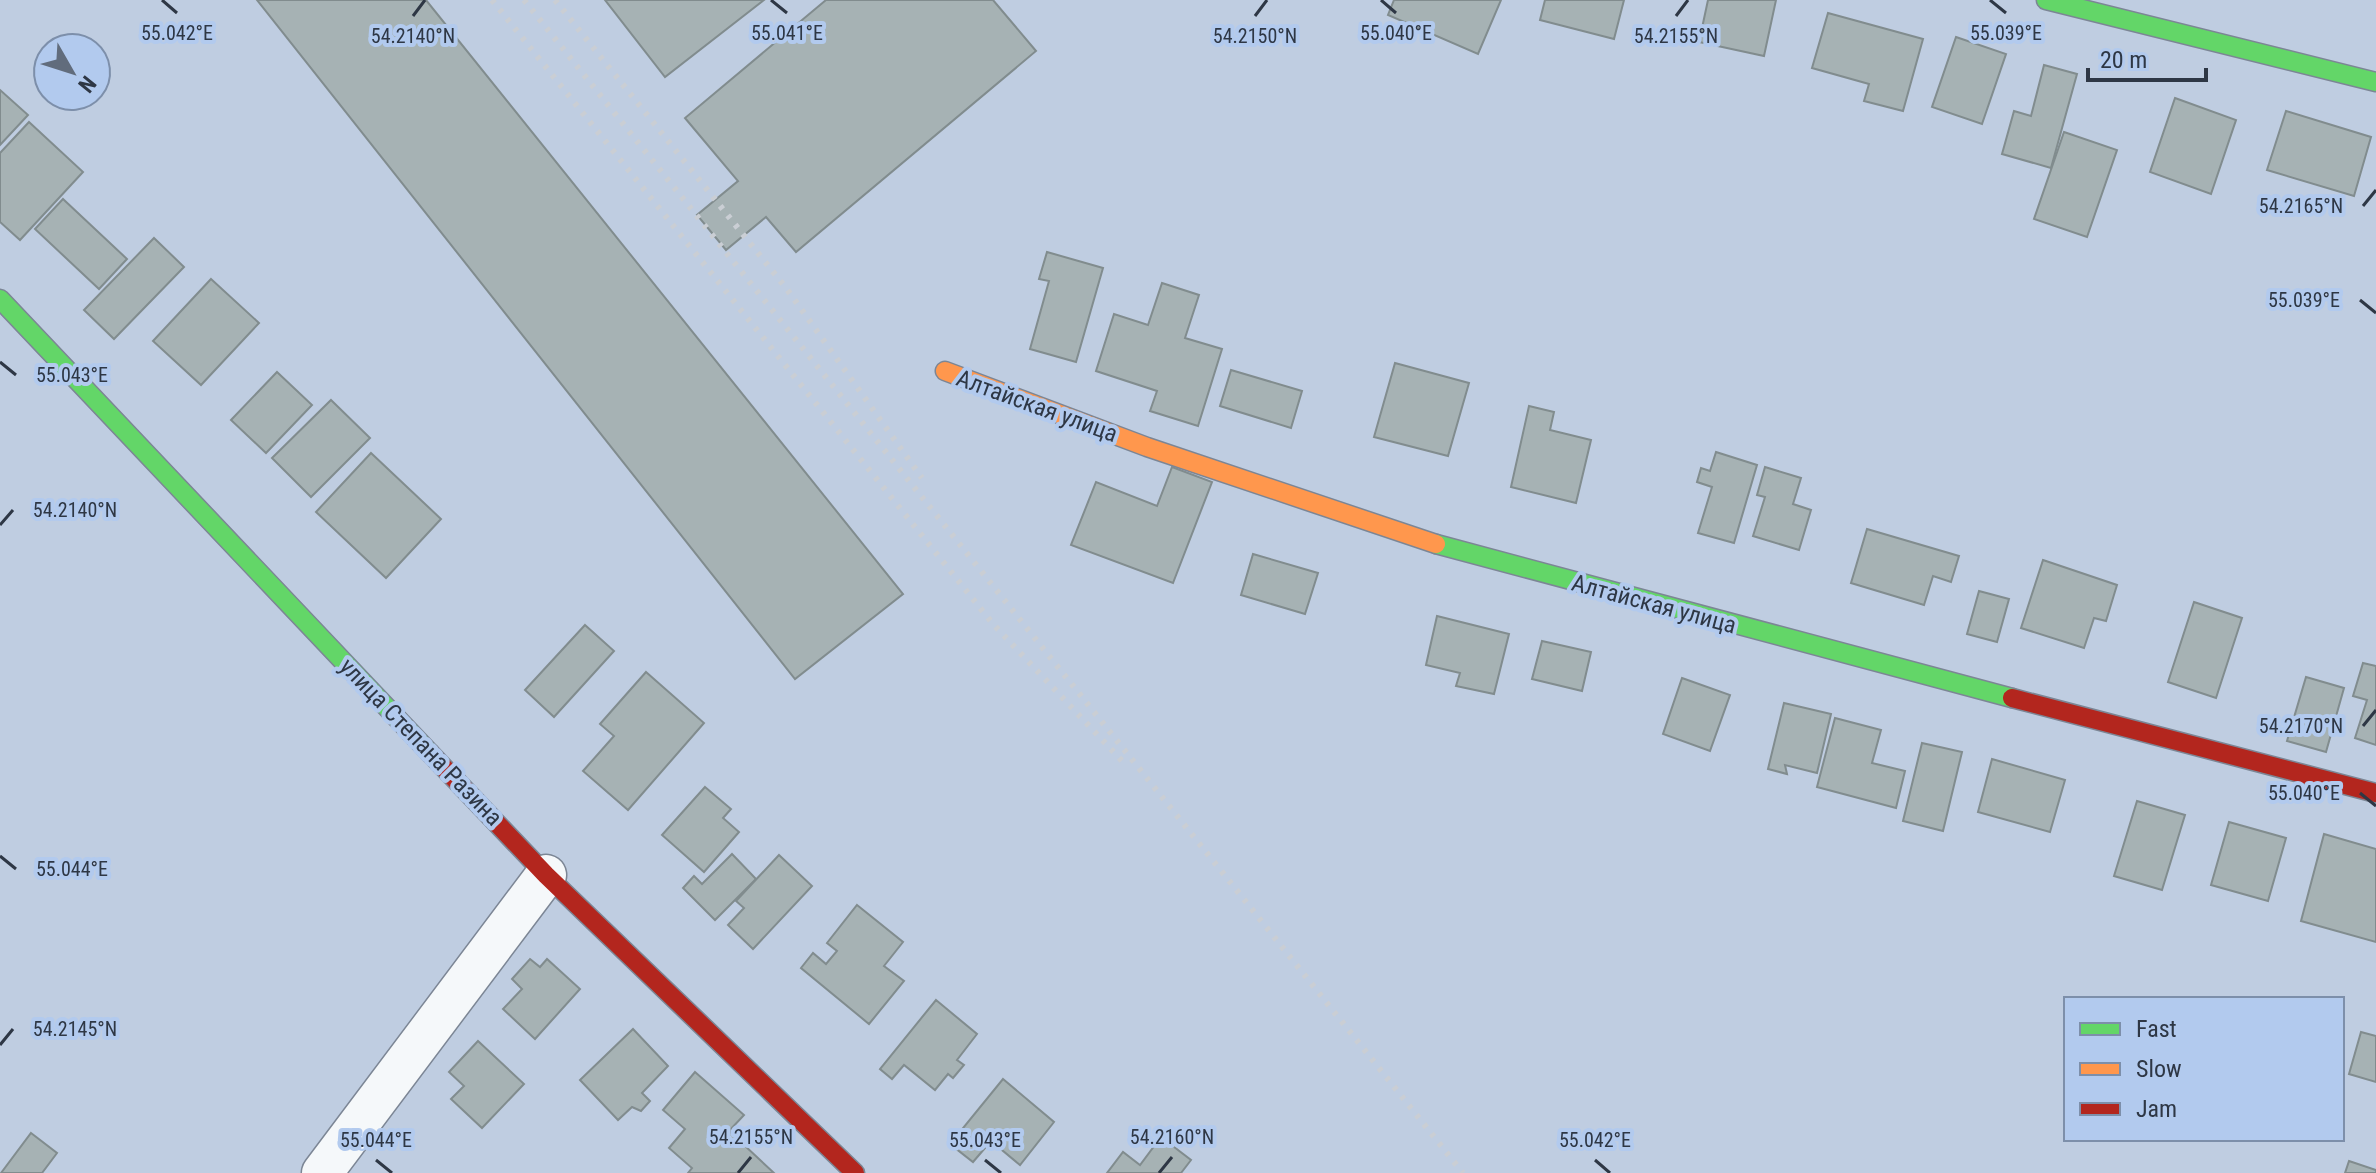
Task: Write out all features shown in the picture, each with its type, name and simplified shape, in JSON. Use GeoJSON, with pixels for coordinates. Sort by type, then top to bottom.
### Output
{"type":"FeatureCollection","features":[{"type":"Feature","properties":{"kind":"street"},"geometry":{"type":"LineString","coordinates":[[2046,0],[2376,82]]}},
{"type":"Feature","properties":{"kind":"street","name":"улица Степана Разина"},"geometry":{"type":"LineString","coordinates":[[0,299],[546,875],[855,1173]]}},
{"type":"Feature","properties":{"kind":"street","name":"Алтайская улица"},"geometry":{"type":"LineString","coordinates":[[945,371],[1147,447],[1467,555],[2376,793]]}},
{"type":"Feature","properties":{"kind":"street"},"geometry":{"type":"LineString","coordinates":[[322,1173],[546,875]]}},
{"type":"Feature","properties":{"kind":"building"},"geometry":{"type":"Polygon","coordinates":[[[257,0],[426,0],[903,594],[795,679],[257,0]]]}},
{"type":"Feature","properties":{"kind":"building"},"geometry":{"type":"Polygon","coordinates":[[[605,0],[764,0],[665,77],[605,0]]]}},
{"type":"Feature","properties":{"kind":"building"},"geometry":{"type":"Polygon","coordinates":[[[826,0],[993,0],[1036,51],[796,252],[766,217],[726,250],[697,215],[738,181],[685,118],[826,0]]]}},
{"type":"Feature","properties":{"kind":"building"},"geometry":{"type":"Polygon","coordinates":[[[1394,0],[1501,0],[1478,54],[1388,15],[1394,0]]]}},
{"type":"Feature","properties":{"kind":"building"},"geometry":{"type":"Polygon","coordinates":[[[1545,0],[1624,0],[1614,39],[1540,20],[1545,0]]]}},
{"type":"Feature","properties":{"kind":"building"},"geometry":{"type":"Polygon","coordinates":[[[1708,0],[1776,0],[1764,56],[1699,42],[1708,0]]]}},
{"type":"Feature","properties":{"kind":"building"},"geometry":{"type":"Polygon","coordinates":[[[1828,13],[1923,39],[1903,111],[1864,101],[1869,84],[1812,68],[1828,13]]]}},
{"type":"Feature","properties":{"kind":"building"},"geometry":{"type":"Polygon","coordinates":[[[1956,37],[2006,54],[1982,124],[1932,107],[1956,37]]]}},
{"type":"Feature","properties":{"kind":"building"},"geometry":{"type":"Polygon","coordinates":[[[2044,65],[2077,74],[2051,168],[2002,154],[2014,111],[2031,116],[2044,65]]]}},
{"type":"Feature","properties":{"kind":"building"},"geometry":{"type":"Polygon","coordinates":[[[0,90],[28,115],[0,145],[0,90]]]}},
{"type":"Feature","properties":{"kind":"building"},"geometry":{"type":"Polygon","coordinates":[[[2175,98],[2236,120],[2211,194],[2150,172],[2175,98]]]}},
{"type":"Feature","properties":{"kind":"building"},"geometry":{"type":"Polygon","coordinates":[[[2286,111],[2371,137],[2354,196],[2267,170],[2286,111]]]}},
{"type":"Feature","properties":{"kind":"building"},"geometry":{"type":"Polygon","coordinates":[[[29,122],[83,172],[20,240],[0,222],[0,153],[29,122]]]}},
{"type":"Feature","properties":{"kind":"building"},"geometry":{"type":"Polygon","coordinates":[[[2064,132],[2117,150],[2087,237],[2034,219],[2064,132]]]}},
{"type":"Feature","properties":{"kind":"building"},"geometry":{"type":"Polygon","coordinates":[[[63,199],[127,259],[99,289],[35,229],[63,199]]]}},
{"type":"Feature","properties":{"kind":"building"},"geometry":{"type":"Polygon","coordinates":[[[154,238],[184,267],[114,339],[84,310],[154,238]]]}},
{"type":"Feature","properties":{"kind":"building"},"geometry":{"type":"Polygon","coordinates":[[[1047,252],[1103,268],[1076,362],[1030,349],[1049,281],[1039,279],[1047,252]]]}},
{"type":"Feature","properties":{"kind":"building"},"geometry":{"type":"Polygon","coordinates":[[[211,279],[259,323],[201,385],[153,341],[211,279]]]}},
{"type":"Feature","properties":{"kind":"building"},"geometry":{"type":"Polygon","coordinates":[[[1162,283],[1199,295],[1185,338],[1222,349],[1198,426],[1150,411],[1157,391],[1096,371],[1114,314],[1148,325],[1162,283]]]}},
{"type":"Feature","properties":{"kind":"building"},"geometry":{"type":"Polygon","coordinates":[[[1395,363],[1469,383],[1448,456],[1374,437],[1395,363]]]}},
{"type":"Feature","properties":{"kind":"building"},"geometry":{"type":"Polygon","coordinates":[[[1231,370],[1302,391],[1291,428],[1220,406],[1231,370]]]}},
{"type":"Feature","properties":{"kind":"building"},"geometry":{"type":"Polygon","coordinates":[[[277,372],[312,405],[266,453],[231,420],[277,372]]]}},
{"type":"Feature","properties":{"kind":"building"},"geometry":{"type":"Polygon","coordinates":[[[331,400],[370,438],[311,497],[272,458],[331,400]]]}},
{"type":"Feature","properties":{"kind":"building"},"geometry":{"type":"Polygon","coordinates":[[[1529,406],[1554,412],[1550,430],[1591,440],[1576,503],[1511,487],[1529,406]]]}},
{"type":"Feature","properties":{"kind":"building"},"geometry":{"type":"Polygon","coordinates":[[[1716,452],[1757,465],[1734,543],[1698,533],[1712,487],[1697,482],[1701,468],[1710,471],[1716,452]]]}},
{"type":"Feature","properties":{"kind":"building"},"geometry":{"type":"Polygon","coordinates":[[[371,453],[441,519],[386,578],[316,512],[371,453]]]}},
{"type":"Feature","properties":{"kind":"building"},"geometry":{"type":"Polygon","coordinates":[[[1172,467],[1212,482],[1173,583],[1071,545],[1096,482],[1157,506],[1172,467]]]}},
{"type":"Feature","properties":{"kind":"building"},"geometry":{"type":"Polygon","coordinates":[[[1765,467],[1801,478],[1793,504],[1811,510],[1799,550],[1753,536],[1765,497],[1757,495],[1765,467]]]}},
{"type":"Feature","properties":{"kind":"building"},"geometry":{"type":"Polygon","coordinates":[[[1867,529],[1959,556],[1951,582],[1933,576],[1924,605],[1851,583],[1867,529]]]}},
{"type":"Feature","properties":{"kind":"building"},"geometry":{"type":"Polygon","coordinates":[[[1253,554],[1318,573],[1305,614],[1241,595],[1253,554]]]}},
{"type":"Feature","properties":{"kind":"building"},"geometry":{"type":"Polygon","coordinates":[[[2043,560],[2117,585],[2106,621],[2094,618],[2084,648],[2021,628],[2043,560]]]}},
{"type":"Feature","properties":{"kind":"building"},"geometry":{"type":"Polygon","coordinates":[[[1979,591],[2009,599],[1997,642],[1967,634],[1979,591]]]}},
{"type":"Feature","properties":{"kind":"building"},"geometry":{"type":"Polygon","coordinates":[[[2194,602],[2242,618],[2216,698],[2168,682],[2194,602]]]}},
{"type":"Feature","properties":{"kind":"building"},"geometry":{"type":"Polygon","coordinates":[[[1437,616],[1509,634],[1494,694],[1456,686],[1460,673],[1426,665],[1437,616]]]}},
{"type":"Feature","properties":{"kind":"building"},"geometry":{"type":"Polygon","coordinates":[[[585,625],[614,651],[554,717],[525,690],[585,625]]]}},
{"type":"Feature","properties":{"kind":"building"},"geometry":{"type":"Polygon","coordinates":[[[1542,641],[1591,652],[1582,691],[1532,679],[1542,641]]]}},
{"type":"Feature","properties":{"kind":"building"},"geometry":{"type":"Polygon","coordinates":[[[2363,663],[2376,666],[2376,745],[2355,738],[2367,700],[2353,696],[2363,663]]]}},
{"type":"Feature","properties":{"kind":"building"},"geometry":{"type":"Polygon","coordinates":[[[646,672],[704,723],[628,810],[583,771],[614,736],[600,724],[646,672]]]}},
{"type":"Feature","properties":{"kind":"building"},"geometry":{"type":"Polygon","coordinates":[[[2306,677],[2344,688],[2326,752],[2287,741],[2306,677]]]}},
{"type":"Feature","properties":{"kind":"building"},"geometry":{"type":"Polygon","coordinates":[[[1682,678],[1730,695],[1710,751],[1663,734],[1682,678]]]}},
{"type":"Feature","properties":{"kind":"building"},"geometry":{"type":"Polygon","coordinates":[[[1784,703],[1831,714],[1817,773],[1785,765],[1787,774],[1768,769],[1784,703]]]}},
{"type":"Feature","properties":{"kind":"building"},"geometry":{"type":"Polygon","coordinates":[[[1835,718],[1881,730],[1872,763],[1905,771],[1896,808],[1817,787],[1835,718]]]}},
{"type":"Feature","properties":{"kind":"building"},"geometry":{"type":"Polygon","coordinates":[[[1922,743],[1962,752],[1943,831],[1903,821],[1922,743]]]}},
{"type":"Feature","properties":{"kind":"building"},"geometry":{"type":"Polygon","coordinates":[[[1992,759],[2065,780],[2050,832],[1978,812],[1992,759]]]}},
{"type":"Feature","properties":{"kind":"building"},"geometry":{"type":"Polygon","coordinates":[[[705,787],[731,809],[723,818],[739,832],[704,872],[662,835],[705,787]]]}},
{"type":"Feature","properties":{"kind":"building"},"geometry":{"type":"Polygon","coordinates":[[[2137,801],[2185,815],[2162,890],[2114,876],[2137,801]]]}},
{"type":"Feature","properties":{"kind":"building"},"geometry":{"type":"Polygon","coordinates":[[[2229,822],[2286,838],[2268,901],[2211,885],[2229,822]]]}},
{"type":"Feature","properties":{"kind":"building"},"geometry":{"type":"Polygon","coordinates":[[[2324,834],[2376,849],[2376,942],[2301,921],[2324,834]]]}},
{"type":"Feature","properties":{"kind":"building"},"geometry":{"type":"Polygon","coordinates":[[[732,854],[756,879],[715,920],[683,888],[694,876],[702,884],[732,854]]]}},
{"type":"Feature","properties":{"kind":"building"},"geometry":{"type":"Polygon","coordinates":[[[779,855],[812,886],[753,949],[728,925],[744,908],[736,901],[779,855]]]}},
{"type":"Feature","properties":{"kind":"building"},"geometry":{"type":"Polygon","coordinates":[[[857,905],[903,942],[884,966],[904,981],[869,1024],[801,968],[813,953],[826,964],[837,951],[827,943],[857,905]]]}},
{"type":"Feature","properties":{"kind":"building"},"geometry":{"type":"Polygon","coordinates":[[[530,959],[540,967],[547,959],[580,989],[535,1039],[503,1009],[522,989],[512,979],[530,959]]]}},
{"type":"Feature","properties":{"kind":"building"},"geometry":{"type":"Polygon","coordinates":[[[936,1000],[977,1034],[957,1060],[964,1065],[953,1078],[948,1074],[935,1090],[904,1065],[892,1079],[880,1069],[936,1000]]]}},
{"type":"Feature","properties":{"kind":"building"},"geometry":{"type":"Polygon","coordinates":[[[633,1029],[668,1066],[642,1093],[650,1101],[641,1111],[632,1107],[618,1120],[580,1080],[633,1029]]]}},
{"type":"Feature","properties":{"kind":"building"},"geometry":{"type":"Polygon","coordinates":[[[2361,1032],[2376,1036],[2376,1082],[2349,1074],[2361,1032]]]}},
{"type":"Feature","properties":{"kind":"building"},"geometry":{"type":"Polygon","coordinates":[[[478,1041],[524,1084],[482,1128],[451,1099],[464,1086],[449,1072],[478,1041]]]}},
{"type":"Feature","properties":{"kind":"building"},"geometry":{"type":"Polygon","coordinates":[[[695,1072],[744,1115],[729,1131],[774,1173],[688,1173],[692,1168],[669,1148],[685,1129],[663,1110],[695,1072]]]}},
{"type":"Feature","properties":{"kind":"building"},"geometry":{"type":"Polygon","coordinates":[[[1003,1079],[1054,1122],[1020,1165],[991,1141],[973,1162],[950,1144],[1003,1079]]]}},
{"type":"Feature","properties":{"kind":"building"},"geometry":{"type":"Polygon","coordinates":[[[31,1133],[57,1153],[42,1173],[1,1173],[31,1133]]]}},
{"type":"Feature","properties":{"kind":"building"},"geometry":{"type":"Polygon","coordinates":[[[1161,1137],[1191,1160],[1181,1173],[1107,1173],[1123,1152],[1140,1165],[1161,1137]]]}},
{"type":"Feature","properties":{"kind":"building"},"geometry":{"type":"Polygon","coordinates":[[[2349,1161],[2376,1170],[2376,1173],[2345,1173],[2349,1161]]]}},
{"type":"Feature","properties":{"kind":"railway"},"geometry":{"type":"LineString","coordinates":[[492,0],[993,624],[1124,763]]}},
{"type":"Feature","properties":{"kind":"railway"},"geometry":{"type":"LineString","coordinates":[[524,0],[1463,1173]]}},
{"type":"Feature","properties":{"kind":"railway"},"geometry":{"type":"LineString","coordinates":[[555,0],[786,288],[922,478]]}},
{"type":"Feature","properties":{"kind":"traffic: fast"},"geometry":{"type":"LineString","coordinates":[[2046,0],[2376,82]]}},
{"type":"Feature","properties":{"kind":"traffic: fast"},"geometry":{"type":"LineString","coordinates":[[0,299],[430,753]]}},
{"type":"Feature","properties":{"kind":"traffic: fast"},"geometry":{"type":"LineString","coordinates":[[1436,544],[2012,698]]}},
{"type":"Feature","properties":{"kind":"traffic: slow"},"geometry":{"type":"LineString","coordinates":[[945,371],[1147,447],[1436,544]]}},
{"type":"Feature","properties":{"kind":"traffic: jam"},"geometry":{"type":"LineString","coordinates":[[2012,698],[2376,793]]}},
{"type":"Feature","properties":{"kind":"traffic: jam"},"geometry":{"type":"LineString","coordinates":[[430,753],[546,875],[855,1173]]}}]}
